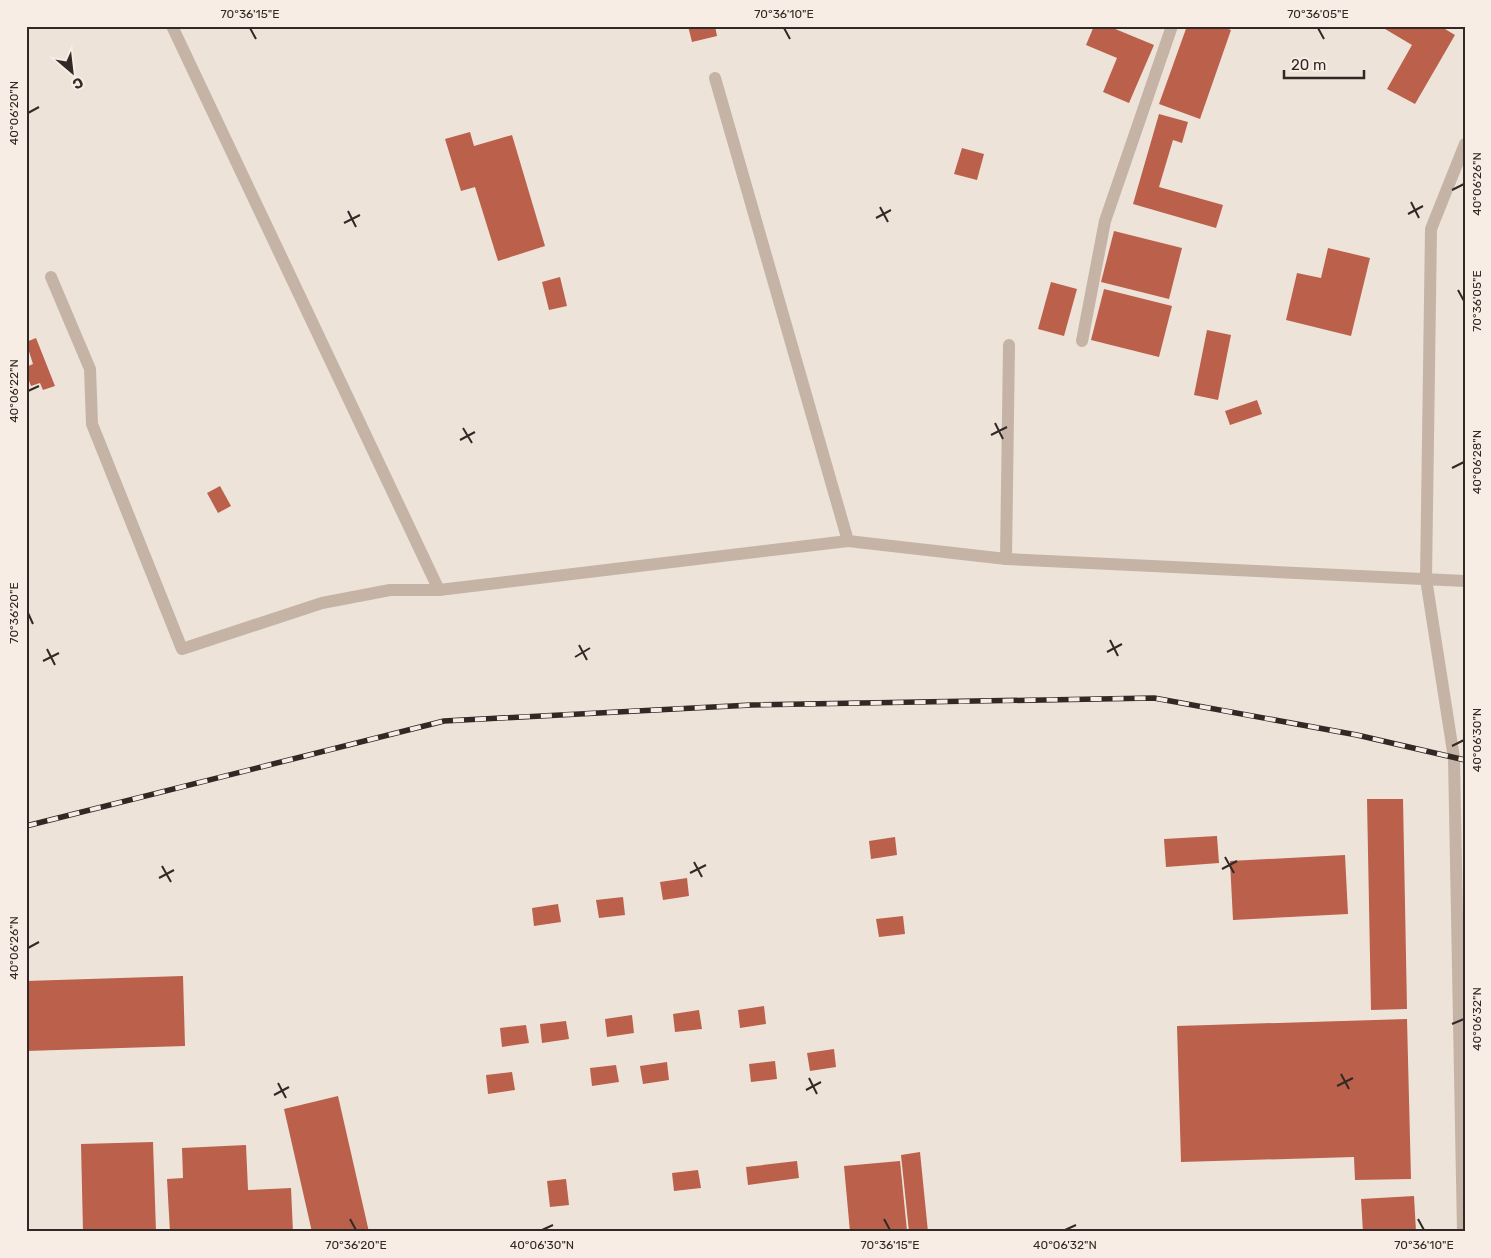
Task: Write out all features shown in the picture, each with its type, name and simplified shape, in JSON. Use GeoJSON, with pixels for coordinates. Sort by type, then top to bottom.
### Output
{"type":"FeatureCollection","features":[{"type":"Feature","properties":{"kind":"street"},"geometry":{"type":"LineString","coordinates":[[172,26],[439,590]]}},
{"type":"Feature","properties":{"kind":"street"},"geometry":{"type":"LineString","coordinates":[[1082,341],[1105,221],[1172,26]]}},
{"type":"Feature","properties":{"kind":"street"},"geometry":{"type":"LineString","coordinates":[[715,78],[848,541]]}},
{"type":"Feature","properties":{"kind":"street"},"geometry":{"type":"LineString","coordinates":[[1463,1232],[1454,758],[1426,579],[1430,229],[1465,144]]}},
{"type":"Feature","properties":{"kind":"street"},"geometry":{"type":"LineString","coordinates":[[51,277],[90,370],[92,424],[182,649],[322,603],[390,590],[439,590],[848,541],[1006,558],[1465,581]]}},
{"type":"Feature","properties":{"kind":"street"},"geometry":{"type":"LineString","coordinates":[[1006,558],[1009,345]]}},
{"type":"Feature","properties":{"kind":"building"},"geometry":{"type":"Polygon","coordinates":[[[688,26],[715,26],[717,36],[692,42],[688,26]]]}},
{"type":"Feature","properties":{"kind":"building"},"geometry":{"type":"Polygon","coordinates":[[[1094,26],[1108,26],[1154,45],[1129,103],[1103,92],[1117,58],[1086,45],[1094,26]]]}},
{"type":"Feature","properties":{"kind":"building"},"geometry":{"type":"Polygon","coordinates":[[[1187,26],[1220,26],[1231,30],[1200,119],[1159,104],[1187,26]]]}},
{"type":"Feature","properties":{"kind":"building"},"geometry":{"type":"Polygon","coordinates":[[[1380,26],[1440,26],[1455,35],[1415,104],[1387,89],[1412,45],[1380,26]]]}},
{"type":"Feature","properties":{"kind":"building"},"geometry":{"type":"Polygon","coordinates":[[[1159,114],[1188,122],[1182,143],[1173,140],[1159,187],[1223,205],[1216,228],[1133,204],[1159,114]]]}},
{"type":"Feature","properties":{"kind":"building"},"geometry":{"type":"Polygon","coordinates":[[[470,132],[474,146],[512,135],[545,246],[498,261],[475,187],[461,191],[445,139],[470,132]]]}},
{"type":"Feature","properties":{"kind":"building"},"geometry":{"type":"Polygon","coordinates":[[[962,148],[984,154],[977,180],[954,174],[962,148]]]}},
{"type":"Feature","properties":{"kind":"building"},"geometry":{"type":"Polygon","coordinates":[[[1114,231],[1182,248],[1169,299],[1101,282],[1114,231]]]}},
{"type":"Feature","properties":{"kind":"building"},"geometry":{"type":"Polygon","coordinates":[[[1328,248],[1370,258],[1351,336],[1286,320],[1297,273],[1321,278],[1328,248]]]}},
{"type":"Feature","properties":{"kind":"building"},"geometry":{"type":"Polygon","coordinates":[[[560,277],[567,306],[549,310],[542,282],[560,277]]]}},
{"type":"Feature","properties":{"kind":"building"},"geometry":{"type":"Polygon","coordinates":[[[1051,282],[1077,289],[1064,336],[1038,329],[1051,282]]]}},
{"type":"Feature","properties":{"kind":"building"},"geometry":{"type":"Polygon","coordinates":[[[1104,289],[1172,306],[1159,357],[1091,340],[1104,289]]]}},
{"type":"Feature","properties":{"kind":"building"},"geometry":{"type":"Polygon","coordinates":[[[1207,330],[1231,335],[1218,400],[1194,395],[1207,330]]]}},
{"type":"Feature","properties":{"kind":"building"},"geometry":{"type":"Polygon","coordinates":[[[36,338],[55,386],[43,390],[40,383],[31,386],[26,373],[26,367],[33,364],[26,342],[36,338]]]}},
{"type":"Feature","properties":{"kind":"building"},"geometry":{"type":"Polygon","coordinates":[[[1257,400],[1262,414],[1230,425],[1225,411],[1257,400]]]}},
{"type":"Feature","properties":{"kind":"building"},"geometry":{"type":"Polygon","coordinates":[[[220,486],[231,506],[218,513],[207,493],[220,486]]]}},
{"type":"Feature","properties":{"kind":"building"},"geometry":{"type":"Polygon","coordinates":[[[1367,799],[1403,799],[1407,1009],[1371,1010],[1367,799]]]}},
{"type":"Feature","properties":{"kind":"building"},"geometry":{"type":"Polygon","coordinates":[[[1217,836],[1219,863],[1166,867],[1164,839],[1217,836]]]}},
{"type":"Feature","properties":{"kind":"building"},"geometry":{"type":"Polygon","coordinates":[[[895,837],[897,855],[871,859],[869,841],[895,837]]]}},
{"type":"Feature","properties":{"kind":"building"},"geometry":{"type":"Polygon","coordinates":[[[1345,855],[1348,914],[1233,920],[1230,861],[1345,855]]]}},
{"type":"Feature","properties":{"kind":"building"},"geometry":{"type":"Polygon","coordinates":[[[687,878],[689,896],[663,900],[660,882],[687,878]]]}},
{"type":"Feature","properties":{"kind":"building"},"geometry":{"type":"Polygon","coordinates":[[[623,897],[625,915],[599,918],[596,900],[623,897]]]}},
{"type":"Feature","properties":{"kind":"building"},"geometry":{"type":"Polygon","coordinates":[[[558,904],[561,922],[534,926],[532,908],[558,904]]]}},
{"type":"Feature","properties":{"kind":"building"},"geometry":{"type":"Polygon","coordinates":[[[903,916],[905,934],[879,937],[876,919],[903,916]]]}},
{"type":"Feature","properties":{"kind":"building"},"geometry":{"type":"Polygon","coordinates":[[[183,976],[185,1046],[26,1051],[26,981],[183,976]]]}},
{"type":"Feature","properties":{"kind":"building"},"geometry":{"type":"Polygon","coordinates":[[[764,1006],[766,1024],[740,1028],[738,1010],[764,1006]]]}},
{"type":"Feature","properties":{"kind":"building"},"geometry":{"type":"Polygon","coordinates":[[[699,1010],[702,1029],[675,1032],[673,1014],[699,1010]]]}},
{"type":"Feature","properties":{"kind":"building"},"geometry":{"type":"Polygon","coordinates":[[[632,1015],[634,1033],[607,1037],[605,1019],[632,1015]]]}},
{"type":"Feature","properties":{"kind":"building"},"geometry":{"type":"Polygon","coordinates":[[[1407,1019],[1411,1179],[1355,1180],[1354,1157],[1181,1162],[1177,1026],[1407,1019]]]}},
{"type":"Feature","properties":{"kind":"building"},"geometry":{"type":"Polygon","coordinates":[[[566,1021],[569,1039],[542,1043],[540,1024],[566,1021]]]}},
{"type":"Feature","properties":{"kind":"building"},"geometry":{"type":"Polygon","coordinates":[[[526,1025],[529,1043],[502,1047],[500,1028],[526,1025]]]}},
{"type":"Feature","properties":{"kind":"building"},"geometry":{"type":"Polygon","coordinates":[[[834,1049],[836,1067],[810,1071],[807,1053],[834,1049]]]}},
{"type":"Feature","properties":{"kind":"building"},"geometry":{"type":"Polygon","coordinates":[[[775,1061],[777,1079],[751,1082],[749,1064],[775,1061]]]}},
{"type":"Feature","properties":{"kind":"building"},"geometry":{"type":"Polygon","coordinates":[[[667,1062],[669,1080],[643,1084],[640,1066],[667,1062]]]}},
{"type":"Feature","properties":{"kind":"building"},"geometry":{"type":"Polygon","coordinates":[[[616,1065],[619,1082],[592,1086],[590,1068],[616,1065]]]}},
{"type":"Feature","properties":{"kind":"building"},"geometry":{"type":"Polygon","coordinates":[[[512,1072],[515,1090],[488,1094],[486,1075],[512,1072]]]}},
{"type":"Feature","properties":{"kind":"building"},"geometry":{"type":"Polygon","coordinates":[[[338,1096],[369,1232],[312,1232],[284,1109],[338,1096]]]}},
{"type":"Feature","properties":{"kind":"building"},"geometry":{"type":"Polygon","coordinates":[[[153,1142],[156,1232],[83,1232],[81,1144],[153,1142]]]}},
{"type":"Feature","properties":{"kind":"building"},"geometry":{"type":"Polygon","coordinates":[[[246,1145],[248,1190],[291,1188],[293,1232],[170,1232],[167,1179],[183,1178],[182,1148],[246,1145]]]}},
{"type":"Feature","properties":{"kind":"building"},"geometry":{"type":"Polygon","coordinates":[[[920,1152],[928,1232],[909,1232],[901,1155],[920,1152]]]}},
{"type":"Feature","properties":{"kind":"building"},"geometry":{"type":"Polygon","coordinates":[[[797,1161],[799,1178],[748,1185],[746,1167],[797,1161]]]}},
{"type":"Feature","properties":{"kind":"building"},"geometry":{"type":"Polygon","coordinates":[[[900,1161],[907,1231],[850,1232],[844,1166],[900,1161]]]}},
{"type":"Feature","properties":{"kind":"building"},"geometry":{"type":"Polygon","coordinates":[[[698,1170],[701,1188],[674,1191],[672,1173],[698,1170]]]}},
{"type":"Feature","properties":{"kind":"building"},"geometry":{"type":"Polygon","coordinates":[[[566,1179],[569,1205],[550,1207],[547,1181],[566,1179]]]}},
{"type":"Feature","properties":{"kind":"building"},"geometry":{"type":"Polygon","coordinates":[[[1414,1196],[1416,1232],[1363,1232],[1361,1199],[1414,1196]]]}},
{"type":"Feature","properties":{"kind":"railway"},"geometry":{"type":"LineString","coordinates":[[26,826],[444,721],[751,705],[1154,698],[1357,735],[1465,760]]}}]}
